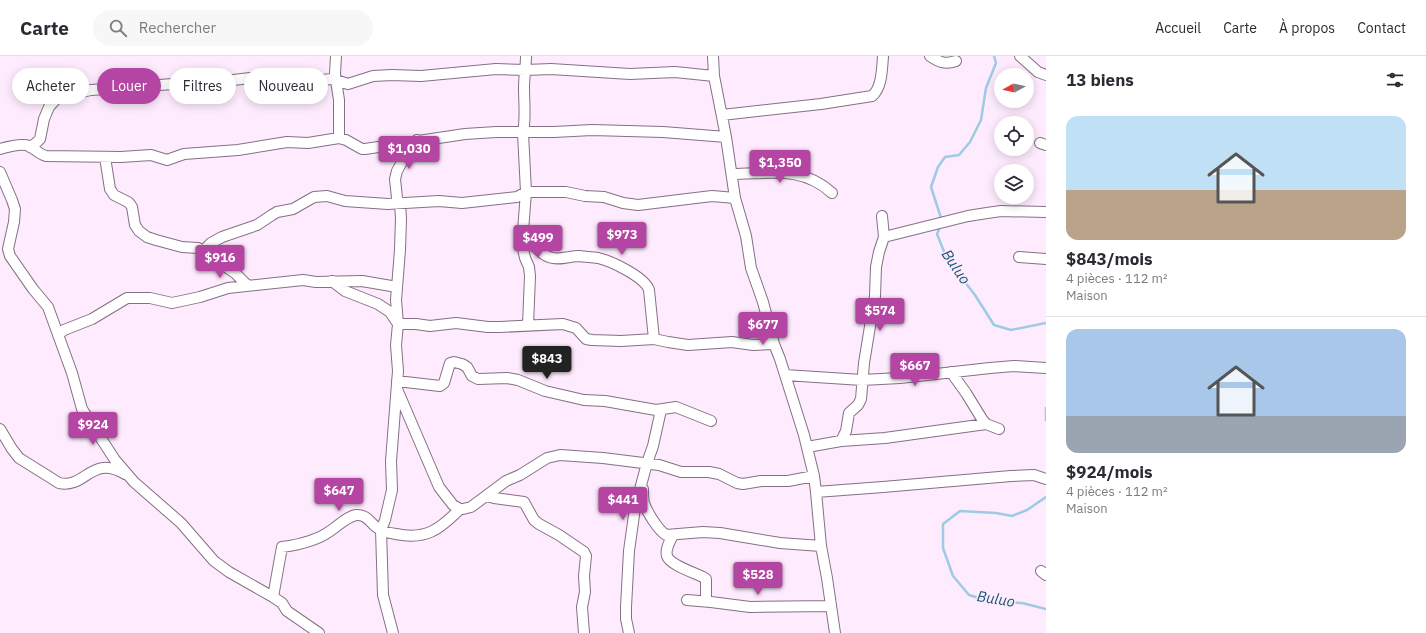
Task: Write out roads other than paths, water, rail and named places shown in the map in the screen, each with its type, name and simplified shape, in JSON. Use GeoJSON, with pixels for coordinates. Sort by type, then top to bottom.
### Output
{"type":"FeatureCollection","features":[{"type":"Feature","properties":{"kind":"street"},"geometry":{"type":"LineString","coordinates":[[336,56],[335,79],[339,100],[339,138]]}},
{"type":"Feature","properties":{"kind":"street"},"geometry":{"type":"LineString","coordinates":[[526,56],[523,133],[526,192],[522,244],[523,252],[529,267],[530,276],[528,325]]}},
{"type":"Feature","properties":{"kind":"street"},"geometry":{"type":"LineString","coordinates":[[722,115],[821,104],[872,96],[876,93],[882,74],[883,56]]}},
{"type":"Feature","properties":{"kind":"street"},"geometry":{"type":"LineString","coordinates":[[930,56],[939,62],[949,64],[956,61]]}},
{"type":"Feature","properties":{"kind":"street"},"geometry":{"type":"LineString","coordinates":[[1020,56],[1038,72],[1046,75]]}},
{"type":"Feature","properties":{"kind":"street"},"geometry":{"type":"LineString","coordinates":[[714,57],[714,76],[726,137],[735,198],[746,236],[754,280],[763,302],[774,344],[807,447],[814,476],[820,546],[835,633]]}},
{"type":"Feature","properties":{"kind":"street"},"geometry":{"type":"LineString","coordinates":[[30,147],[40,139],[44,119],[49,107],[58,97],[66,94],[91,90],[173,84],[192,85],[240,79],[283,79],[306,81],[335,79],[348,84],[373,76],[421,76],[496,69],[551,69],[630,74],[675,72],[714,76]]}},
{"type":"Feature","properties":{"kind":"street"},"geometry":{"type":"LineString","coordinates":[[0,148],[26,145],[46,156],[134,157],[151,155],[167,160],[179,154],[245,149],[287,142],[308,143],[339,138],[365,149],[417,140],[496,132],[523,133],[592,130],[663,132],[726,137]]}},
{"type":"Feature","properties":{"kind":"street"},"geometry":{"type":"LineString","coordinates":[[393,633],[383,595],[381,530],[385,520],[390,492],[392,490],[391,461],[397,385],[396,345],[398,324],[396,300],[401,226],[400,204],[397,198],[395,175],[402,160],[417,140]]}},
{"type":"Feature","properties":{"kind":"street"},"geometry":{"type":"LineString","coordinates":[[105,157],[110,189],[114,195],[130,204],[132,207],[135,225],[139,231],[147,237],[156,240],[194,247],[204,251],[235,273],[248,286]]}},
{"type":"Feature","properties":{"kind":"street"},"geometry":{"type":"LineString","coordinates":[[0,172],[15,209],[14,222],[8,249],[10,256],[32,289],[48,307],[72,373],[82,409],[115,460],[134,482],[181,522],[214,561],[228,572],[282,603],[287,611],[319,633]]}},
{"type":"Feature","properties":{"kind":"street"},"geometry":{"type":"LineString","coordinates":[[732,174],[769,173],[805,176],[818,182],[832,193]]}},
{"type":"Feature","properties":{"kind":"street"},"geometry":{"type":"LineString","coordinates":[[204,251],[211,243],[222,237],[257,225],[277,212],[293,209],[314,197],[327,196],[345,201],[400,204],[439,201],[462,203],[487,202],[517,198],[526,192],[566,192],[585,196],[604,197],[623,203],[638,205],[712,196],[735,198]]}},
{"type":"Feature","properties":{"kind":"street"},"geometry":{"type":"LineString","coordinates":[[884,237],[968,216],[994,212],[1046,212]]}},
{"type":"Feature","properties":{"kind":"street"},"geometry":{"type":"LineString","coordinates":[[841,441],[846,431],[850,413],[858,405],[861,399],[862,380],[875,296],[876,267],[884,237],[882,216]]}},
{"type":"Feature","properties":{"kind":"street"},"geometry":{"type":"LineString","coordinates":[[524,230],[542,253],[548,257],[556,258],[575,256],[598,258],[619,267],[644,281],[648,285],[649,290],[654,339]]}},
{"type":"Feature","properties":{"kind":"street"},"geometry":{"type":"LineString","coordinates":[[1019,257],[1046,259]]}},
{"type":"Feature","properties":{"kind":"street"},"geometry":{"type":"LineString","coordinates":[[58,335],[64,330],[92,319],[127,298],[134,297],[150,298],[172,303],[200,297],[228,288],[303,280],[312,282],[362,281],[397,287]]}},
{"type":"Feature","properties":{"kind":"street"},"geometry":{"type":"LineString","coordinates":[[332,281],[345,291],[378,304],[390,312],[398,324]]}},
{"type":"Feature","properties":{"kind":"street"},"geometry":{"type":"LineString","coordinates":[[398,324],[430,326],[456,323],[500,327],[563,324],[576,328],[586,339],[592,340],[621,341],[654,339],[688,345],[732,342],[753,345],[774,344]]}},
{"type":"Feature","properties":{"kind":"street"},"geometry":{"type":"LineString","coordinates":[[397,385],[440,386],[444,383],[450,363],[454,362],[467,367],[472,376],[478,379],[507,378],[518,380],[545,391],[584,400],[605,400],[661,410],[676,407],[712,421]]}},
{"type":"Feature","properties":{"kind":"street"},"geometry":{"type":"LineString","coordinates":[[785,375],[862,380],[900,378],[1008,366],[1034,366],[1046,368]]}},
{"type":"Feature","properties":{"kind":"street"},"geometry":{"type":"LineString","coordinates":[[951,372],[986,424]]}},
{"type":"Feature","properties":{"kind":"street"},"geometry":{"type":"LineString","coordinates":[[397,385],[439,487],[453,505],[460,509]]}},
{"type":"Feature","properties":{"kind":"street"},"geometry":{"type":"LineString","coordinates":[[629,633],[626,619],[628,565],[635,508],[653,446],[661,410]]}},
{"type":"Feature","properties":{"kind":"street"},"geometry":{"type":"LineString","coordinates":[[807,447],[841,441],[885,438],[986,424],[999,429]]}},
{"type":"Feature","properties":{"kind":"street"},"geometry":{"type":"LineString","coordinates":[[0,429],[8,444],[19,458],[59,483],[66,485],[75,483],[87,474],[99,469],[114,468],[128,476]]}},
{"type":"Feature","properties":{"kind":"street"},"geometry":{"type":"LineString","coordinates":[[273,597],[282,547],[294,546],[330,532],[343,522],[355,516],[361,515],[369,519],[381,530],[403,536],[425,535],[446,523],[460,509],[471,506],[506,481],[520,475],[547,458],[560,455],[647,463],[667,466],[681,472],[714,473],[743,484],[761,481],[788,481],[814,476]]}},
{"type":"Feature","properties":{"kind":"street"},"geometry":{"type":"LineString","coordinates":[[816,492],[883,488],[1011,476],[1034,475],[1046,479]]}},
{"type":"Feature","properties":{"kind":"street"},"geometry":{"type":"LineString","coordinates":[[643,478],[644,502],[649,513],[662,532],[666,535],[703,532],[720,533],[780,543],[820,546]]}},
{"type":"Feature","properties":{"kind":"street"},"geometry":{"type":"LineString","coordinates":[[486,496],[524,502],[534,520],[584,552],[586,556],[584,576],[585,592],[582,607],[584,633]]}},
{"type":"Feature","properties":{"kind":"street"},"geometry":{"type":"LineString","coordinates":[[673,535],[667,549],[668,559],[706,579],[706,601]]}},
{"type":"Feature","properties":{"kind":"street"},"geometry":{"type":"LineString","coordinates":[[687,600],[750,607],[831,606]]}},
{"type":"Feature","properties":{"kind":"waterway","name":"Buluo"},"geometry":{"type":"LineString","coordinates":[[942,221],[931,187],[938,167],[945,157],[959,155],[970,142],[981,120],[986,88],[996,63],[994,56]]}},
{"type":"Feature","properties":{"kind":"waterway","name":"Buluo"},"geometry":{"type":"LineString","coordinates":[[941,225],[937,234],[947,259],[975,295],[994,325],[1011,330],[1046,323]]}},
{"type":"Feature","properties":{"kind":"waterway","name":"Buluo"},"geometry":{"type":"LineString","coordinates":[[1046,408],[1046,420]]}},
{"type":"Feature","properties":{"kind":"waterway","name":"Buluo"},"geometry":{"type":"LineString","coordinates":[[1046,497],[1027,510],[1012,516],[996,513],[960,511],[943,524],[943,548],[953,576],[969,595],[989,601],[1022,603],[1046,609]]}}]}
